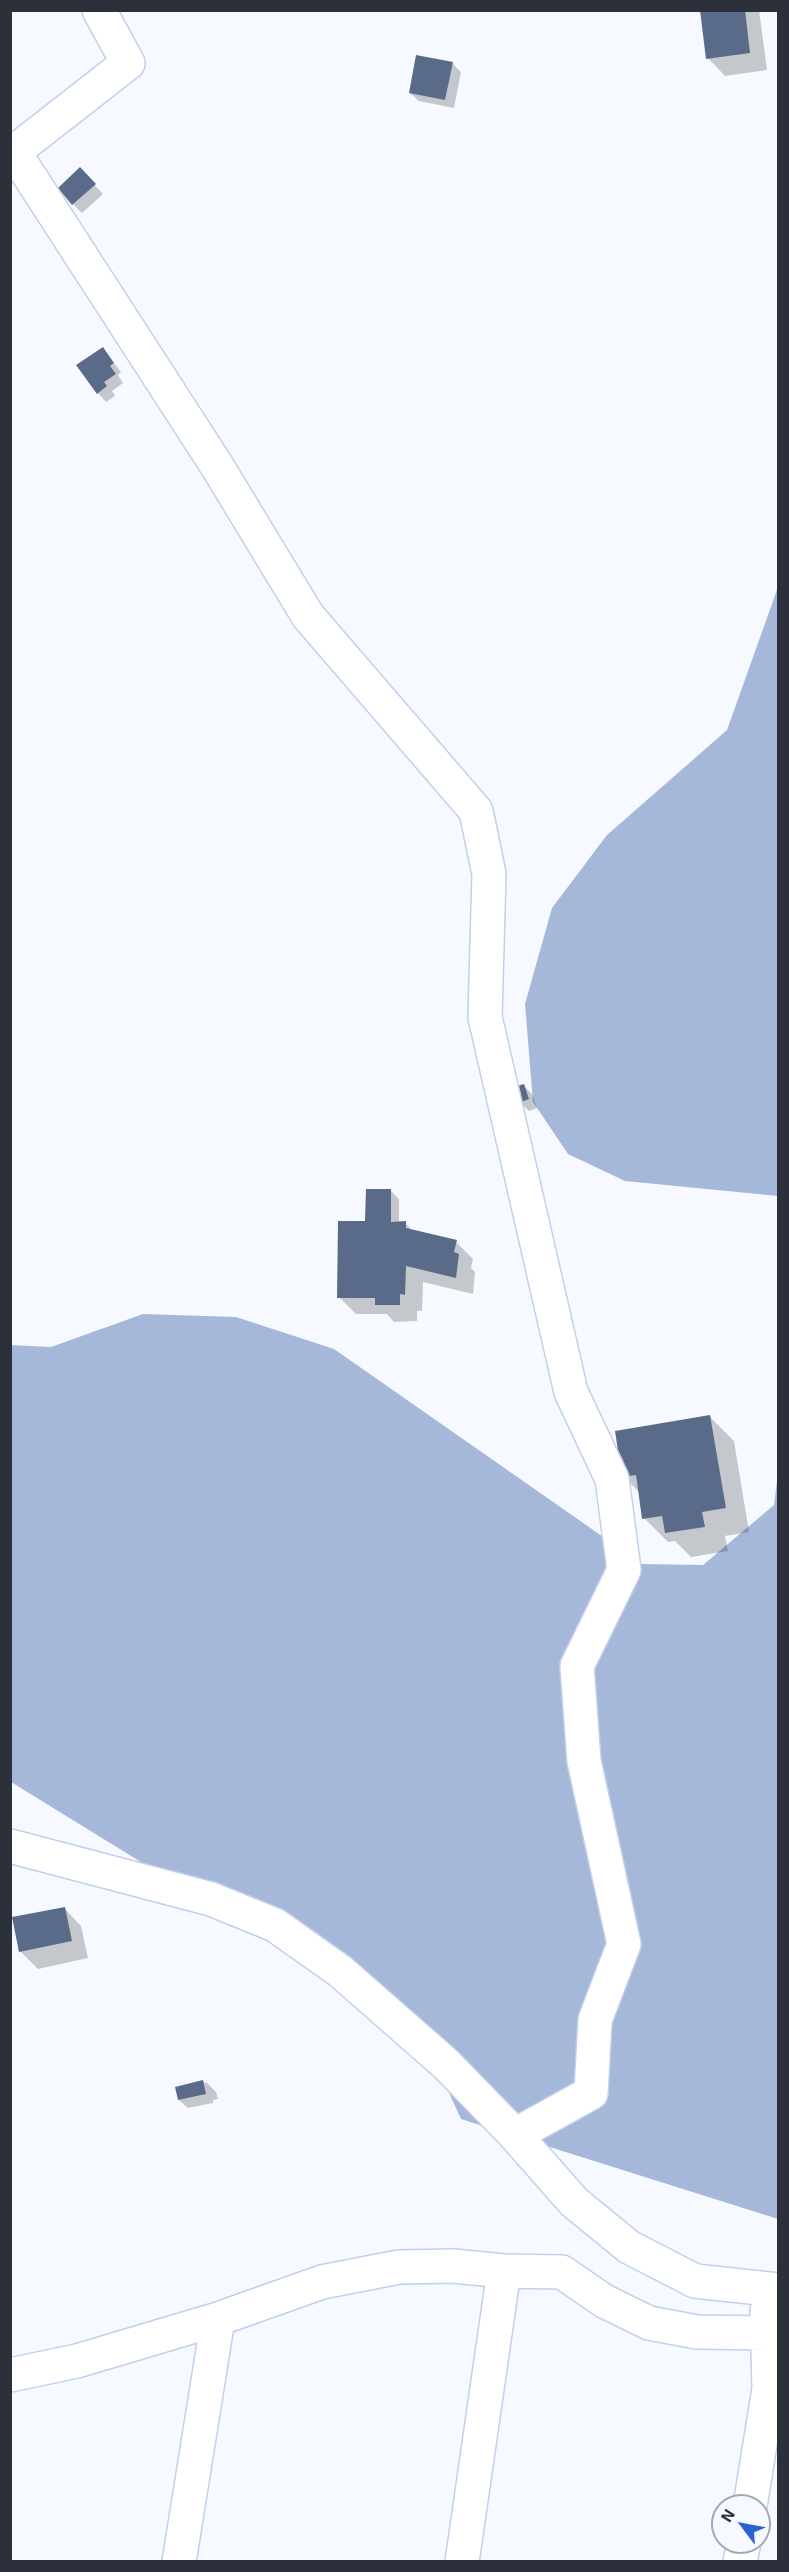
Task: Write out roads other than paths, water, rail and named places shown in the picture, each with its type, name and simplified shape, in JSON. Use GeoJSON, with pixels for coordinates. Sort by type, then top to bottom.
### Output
{"type":"FeatureCollection","features":[{"type":"Feature","properties":{"kind":"street"},"geometry":{"type":"LineString","coordinates":[[99,10],[128,63],[12,152],[205,447],[308,616],[476,811],[489,874],[485,1017],[571,1392],[612,1479],[624,1570],[577,1666],[584,1761],[624,1944],[596,2020],[591,2093],[515,2135]]}},
{"type":"Feature","properties":{"kind":"street"},"geometry":{"type":"LineString","coordinates":[[10,1846],[212,1899],[275,1925],[340,1971],[429,2048],[515,2135],[574,2202],[630,2247],[695,2281],[772,2290],[767,2333],[770,2389],[752,2494]]}},
{"type":"Feature","properties":{"kind":"street"},"geometry":{"type":"LineString","coordinates":[[10,2375],[77,2361],[218,2319],[322,2282],[399,2267],[453,2266],[504,2271],[562,2272],[604,2301],[649,2324],[697,2332],[767,2333]]}},
{"type":"Feature","properties":{"kind":"street"},"geometry":{"type":"LineString","coordinates":[[462,2562],[504,2271]]}},
{"type":"Feature","properties":{"kind":"street"},"geometry":{"type":"LineString","coordinates":[[179,2562],[218,2319]]}}]}
